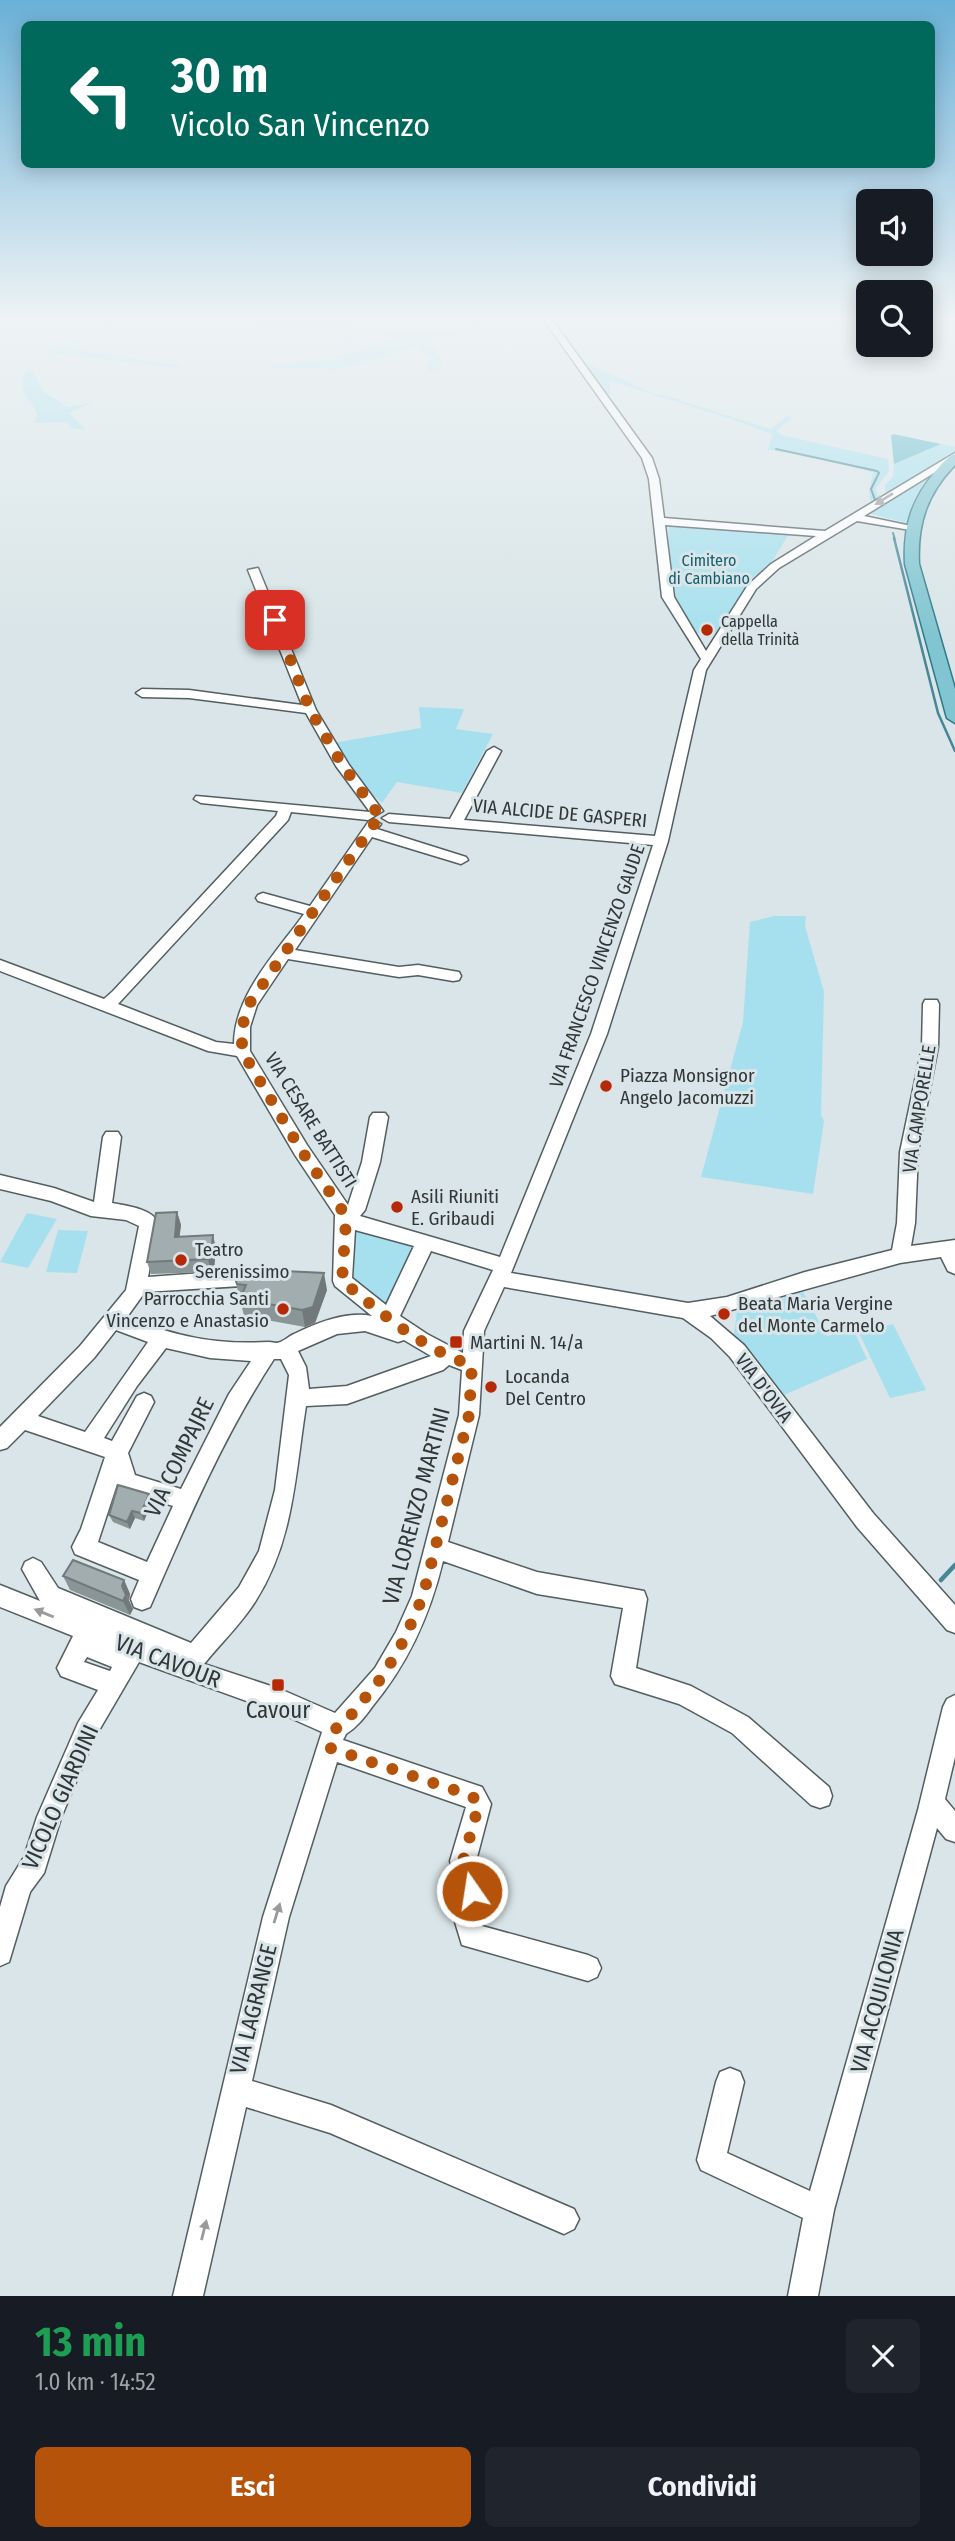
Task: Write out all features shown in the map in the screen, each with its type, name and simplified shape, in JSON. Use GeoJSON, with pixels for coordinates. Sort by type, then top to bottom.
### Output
{"type":"FeatureCollection","features":[{"type":"Feature","properties":{"kind":"main road"},"geometry":{"type":"LineString","coordinates":[[955,457],[924,495],[910,542],[912,564],[955,718]]}},
{"type":"Feature","properties":{"kind":"street"},"geometry":{"type":"LineString","coordinates":[[623,424],[647,458],[653,479],[668,597],[703,656],[707,658]]}},
{"type":"Feature","properties":{"kind":"street","name":"VIA FRANCESCO VINCENZO GAUDE"},"geometry":{"type":"LineString","coordinates":[[501,1272],[577,1093],[616,984],[661,841],[700,670],[743,599],[761,578],[827,534],[955,457]]}},
{"type":"Feature","properties":{"kind":"street"},"geometry":{"type":"LineString","coordinates":[[855,517],[912,529]]}},
{"type":"Feature","properties":{"kind":"street"},"geometry":{"type":"LineString","coordinates":[[660,521],[827,534]]}},
{"type":"Feature","properties":{"kind":"street"},"geometry":{"type":"LineString","coordinates":[[254,569],[310,710],[375,820]]}},
{"type":"Feature","properties":{"kind":"street"},"geometry":{"type":"LineString","coordinates":[[142,693],[189,694],[310,710]]}},
{"type":"Feature","properties":{"kind":"street","name":"VIA ALCIDE DE GASPERI"},"geometry":{"type":"LineString","coordinates":[[454,822],[494,751]]}},
{"type":"Feature","properties":{"kind":"street"},"geometry":{"type":"LineString","coordinates":[[201,799],[286,807],[375,820],[461,860]]}},
{"type":"Feature","properties":{"kind":"street"},"geometry":{"type":"LineString","coordinates":[[107,1004],[119,995],[247,852],[283,817],[286,807]]}},
{"type":"Feature","properties":{"kind":"street","name":"VIA ALCIDE DE GASPERI"},"geometry":{"type":"LineString","coordinates":[[375,820],[454,822],[661,841]]}},
{"type":"Feature","properties":{"kind":"street","name":"VIA CESARE BATTISTI"},"geometry":{"type":"LineString","coordinates":[[345,1217],[242,1051],[242,1027],[249,1004],[375,820]]}},
{"type":"Feature","properties":{"kind":"street"},"geometry":{"type":"LineString","coordinates":[[262,898],[312,911]]}},
{"type":"Feature","properties":{"kind":"street"},"geometry":{"type":"LineString","coordinates":[[283,953],[399,972],[418,970],[453,976]]}},
{"type":"Feature","properties":{"kind":"street"},"geometry":{"type":"LineString","coordinates":[[0,965],[214,1047],[242,1051]]}},
{"type":"Feature","properties":{"kind":"street","name":"VIA CAMPORELLE"},"geometry":{"type":"LineString","coordinates":[[900,1255],[906,1223],[909,1152],[930,1047],[931,1004]]}},
{"type":"Feature","properties":{"kind":"street"},"geometry":{"type":"LineString","coordinates":[[379,1117],[371,1162],[356,1210],[345,1217],[333,1281],[445,1356],[472,1365]]}},
{"type":"Feature","properties":{"kind":"street"},"geometry":{"type":"LineString","coordinates":[[103,1209],[103,1191],[112,1137]]}},
{"type":"Feature","properties":{"kind":"street"},"geometry":{"type":"LineString","coordinates":[[0,1182],[54,1195],[91,1209],[129,1213],[149,1222],[139,1285],[114,1321],[25,1418],[0,1441]]}},
{"type":"Feature","properties":{"kind":"street","name":"VIA D'OVIA"},"geometry":{"type":"LineString","coordinates":[[345,1217],[426,1241],[501,1272],[688,1311],[718,1332],[737,1351],[865,1520],[955,1622]]}},
{"type":"Feature","properties":{"kind":"street"},"geometry":{"type":"LineString","coordinates":[[389,1319],[426,1241]]}},
{"type":"Feature","properties":{"kind":"street"},"geometry":{"type":"LineString","coordinates":[[688,1311],[727,1305],[805,1280],[900,1255],[950,1247],[955,1266]]}},
{"type":"Feature","properties":{"kind":"street","name":"VIA LORENZO MARTINI"},"geometry":{"type":"LineString","coordinates":[[333,1737],[362,1703],[404,1640],[423,1596],[469,1415],[474,1331],[501,1272]]}},
{"type":"Feature","properties":{"kind":"street"},"geometry":{"type":"LineString","coordinates":[[139,1285],[282,1277]]}},
{"type":"Feature","properties":{"kind":"street"},"geometry":{"type":"LineString","coordinates":[[114,1321],[162,1338],[244,1353],[277,1350],[340,1324],[354,1321],[375,1324],[408,1338],[416,1338]]}},
{"type":"Feature","properties":{"kind":"street"},"geometry":{"type":"LineString","coordinates":[[90,1442],[130,1380],[162,1338]]}},
{"type":"Feature","properties":{"kind":"street"},"geometry":{"type":"LineString","coordinates":[[144,1402],[117,1452],[91,1533],[83,1547],[141,1600],[190,1663],[246,1596],[267,1560],[284,1511],[291,1466],[294,1418],[300,1398],[295,1360],[277,1350]]}},
{"type":"Feature","properties":{"kind":"street","name":"VIA COMPAJRE"},"geometry":{"type":"LineString","coordinates":[[141,1600],[186,1500],[236,1400],[277,1350]]}},
{"type":"Feature","properties":{"kind":"street"},"geometry":{"type":"LineString","coordinates":[[300,1398],[347,1395],[436,1364],[445,1356]]}},
{"type":"Feature","properties":{"kind":"street"},"geometry":{"type":"LineString","coordinates":[[25,1418],[29,1422],[117,1452]]}},
{"type":"Feature","properties":{"kind":"street"},"geometry":{"type":"LineString","coordinates":[[117,1452],[127,1482],[186,1500]]}},
{"type":"Feature","properties":{"kind":"street"},"geometry":{"type":"LineString","coordinates":[[436,1548],[537,1583],[636,1599],[623,1676],[684,1694],[740,1725],[820,1796]]}},
{"type":"Feature","properties":{"kind":"street"},"geometry":{"type":"LineString","coordinates":[[33,1570],[50,1596],[141,1600]]}},
{"type":"Feature","properties":{"kind":"street"},"geometry":{"type":"LineString","coordinates":[[0,1596],[85,1637],[69,1668],[115,1685]]}},
{"type":"Feature","properties":{"kind":"street","name":"VIA CAVOUR"},"geometry":{"type":"LineString","coordinates":[[85,1637],[132,1656],[190,1663],[280,1702],[333,1737],[472,1796],[479,1804],[463,1861],[472,1891],[468,1922],[471,1936],[588,1968]]}},
{"type":"Feature","properties":{"kind":"street","name":"VICOLO GIARDINI"},"geometry":{"type":"LineString","coordinates":[[0,1953],[19,1886],[35,1864],[49,1817],[86,1731],[132,1656]]}},
{"type":"Feature","properties":{"kind":"street","name":"VIA ACQUILONIA"},"geometry":{"type":"LineString","coordinates":[[803,2296],[820,2210],[932,1802],[955,1707]]}},
{"type":"Feature","properties":{"kind":"street","name":"VIA LAGRANGE"},"geometry":{"type":"LineString","coordinates":[[188,2296],[276,1917],[333,1737]]}},
{"type":"Feature","properties":{"kind":"street"},"geometry":{"type":"LineString","coordinates":[[932,1802],[955,1830]]}},
{"type":"Feature","properties":{"kind":"street"},"geometry":{"type":"LineString","coordinates":[[730,2082],[711,2160],[820,2210]]}},
{"type":"Feature","properties":{"kind":"street"},"geometry":{"type":"LineString","coordinates":[[234,2090],[331,2119],[564,2219]]}},
{"type":"Feature","properties":{"kind":"green space"},"geometry":{"type":"Polygon","coordinates":[[[68,424],[80,424],[86,430],[71,428],[68,424]]]}},
{"type":"Feature","properties":{"kind":"green space"},"geometry":{"type":"Polygon","coordinates":[[[744,424],[771,429],[777,424],[784,424],[777,430],[781,435],[888,459],[889,471],[875,489],[880,500],[871,504],[869,492],[873,472],[804,455],[768,450],[772,434],[744,424]]]}},
{"type":"Feature","properties":{"kind":"green space"},"geometry":{"type":"Polygon","coordinates":[[[941,444],[955,447],[955,451],[886,496],[885,485],[893,477],[894,464],[941,444]]]}},
{"type":"Feature","properties":{"kind":"green space"},"geometry":{"type":"Polygon","coordinates":[[[928,477],[914,500],[907,523],[872,514],[868,510],[928,477]]]}},
{"type":"Feature","properties":{"kind":"green space","name":"Cimitero di Cambiano"},"geometry":{"type":"Polygon","coordinates":[[[670,525],[789,534],[771,563],[751,579],[714,635],[692,632],[673,593],[667,568],[670,525]]]}},
{"type":"Feature","properties":{"kind":"green space"},"geometry":{"type":"Polygon","coordinates":[[[419,707],[464,709],[456,729],[493,734],[462,793],[397,782],[382,803],[358,780],[333,743],[421,728],[419,707]]]}},
{"type":"Feature","properties":{"kind":"green space"},"geometry":{"type":"Polygon","coordinates":[[[774,916],[806,916],[805,926],[824,992],[821,1115],[824,1121],[813,1194],[701,1177],[743,1022],[750,922],[774,916]]]}},
{"type":"Feature","properties":{"kind":"green space"},"geometry":{"type":"Polygon","coordinates":[[[27,1213],[57,1219],[28,1268],[0,1262],[27,1213]]]}},
{"type":"Feature","properties":{"kind":"green space"},"geometry":{"type":"Polygon","coordinates":[[[352,1225],[423,1242],[390,1314],[347,1279],[352,1225]]]}},
{"type":"Feature","properties":{"kind":"green space"},"geometry":{"type":"Polygon","coordinates":[[[58,1230],[88,1231],[77,1273],[46,1272],[58,1230]]]}},
{"type":"Feature","properties":{"kind":"green space"},"geometry":{"type":"Polygon","coordinates":[[[803,1292],[827,1336],[854,1331],[867,1359],[784,1395],[734,1334],[737,1311],[803,1292]]]}},
{"type":"Feature","properties":{"kind":"green space"},"geometry":{"type":"Polygon","coordinates":[[[893,1324],[926,1390],[890,1398],[858,1331],[893,1324]]]}},
{"type":"Feature","properties":{"kind":"shaded area"},"geometry":{"type":"Polygon","coordinates":[[[893,434],[941,444],[894,464],[893,434]]]}},
{"type":"Feature","properties":{"kind":"building"},"geometry":{"type":"Polygon","coordinates":[[[177,1212],[175,1237],[213,1235],[211,1257],[147,1262],[156,1213],[177,1212]]]}},
{"type":"Feature","properties":{"kind":"building"},"geometry":{"type":"Polygon","coordinates":[[[265,1270],[324,1273],[313,1307],[302,1310],[240,1299],[246,1285],[237,1284],[234,1275],[265,1270]]]}},
{"type":"Feature","properties":{"kind":"building"},"geometry":{"type":"Polygon","coordinates":[[[118,1485],[149,1494],[141,1513],[132,1511],[127,1522],[109,1515],[118,1485]]]}},
{"type":"Feature","properties":{"kind":"building"},"geometry":{"type":"Polygon","coordinates":[[[73,1560],[124,1580],[122,1586],[126,1595],[123,1601],[63,1576],[73,1560]]]}},
{"type":"Feature","properties":{"kind":"waterway"},"geometry":{"type":"LineString","coordinates":[[776,449],[877,471],[879,473],[871,489],[875,500]]}},
{"type":"Feature","properties":{"kind":"waterway"},"geometry":{"type":"LineString","coordinates":[[893,533],[895,540]]}},
{"type":"Feature","properties":{"kind":"waterway"},"geometry":{"type":"LineString","coordinates":[[894,538],[938,713],[955,751]]}},
{"type":"Feature","properties":{"kind":"waterway"},"geometry":{"type":"LineString","coordinates":[[941,1580],[955,1565]]}},
{"type":"Feature","properties":{"kind":"place","name":"Cappella della Trinità"},"geometry":{"type":"Point","coordinates":[707,630]}},
{"type":"Feature","properties":{"kind":"place","name":"Piazza Monsignor Angelo Jacomuzzi"},"geometry":{"type":"Point","coordinates":[606,1086]}},
{"type":"Feature","properties":{"kind":"place","name":"Asili Riuniti E. Gribaudi"},"geometry":{"type":"Point","coordinates":[397,1207]}},
{"type":"Feature","properties":{"kind":"place","name":"Teatro Serenissimo"},"geometry":{"type":"Point","coordinates":[181,1260]}},
{"type":"Feature","properties":{"kind":"place","name":"Parrocchia Santi Vincenzo e Anastasio"},"geometry":{"type":"Point","coordinates":[283,1309]}},
{"type":"Feature","properties":{"kind":"place","name":"Beata Maria Vergine del Monte Carmelo"},"geometry":{"type":"Point","coordinates":[724,1314]}},
{"type":"Feature","properties":{"kind":"place","name":"Martini N. 14/a"},"geometry":{"type":"Point","coordinates":[456,1342]}},
{"type":"Feature","properties":{"kind":"place","name":"Locanda Del Centro"},"geometry":{"type":"Point","coordinates":[491,1387]}},
{"type":"Feature","properties":{"kind":"place","name":"Cavour"},"geometry":{"type":"Point","coordinates":[278,1685]}},
{"type":"Feature","properties":{"kind":"route"},"geometry":{"type":"LineString","coordinates":[[275,620],[310,710],[343,766],[376,811],[368,817],[374,824],[249,1004],[242,1027],[242,1051],[301,1150],[344,1213],[346,1221],[342,1281],[416,1338],[445,1356],[472,1365],[469,1415],[456,1475],[423,1596],[404,1640],[383,1676],[347,1720],[337,1726],[330,1748],[472,1796],[479,1804],[463,1861],[472,1891]]}}]}
